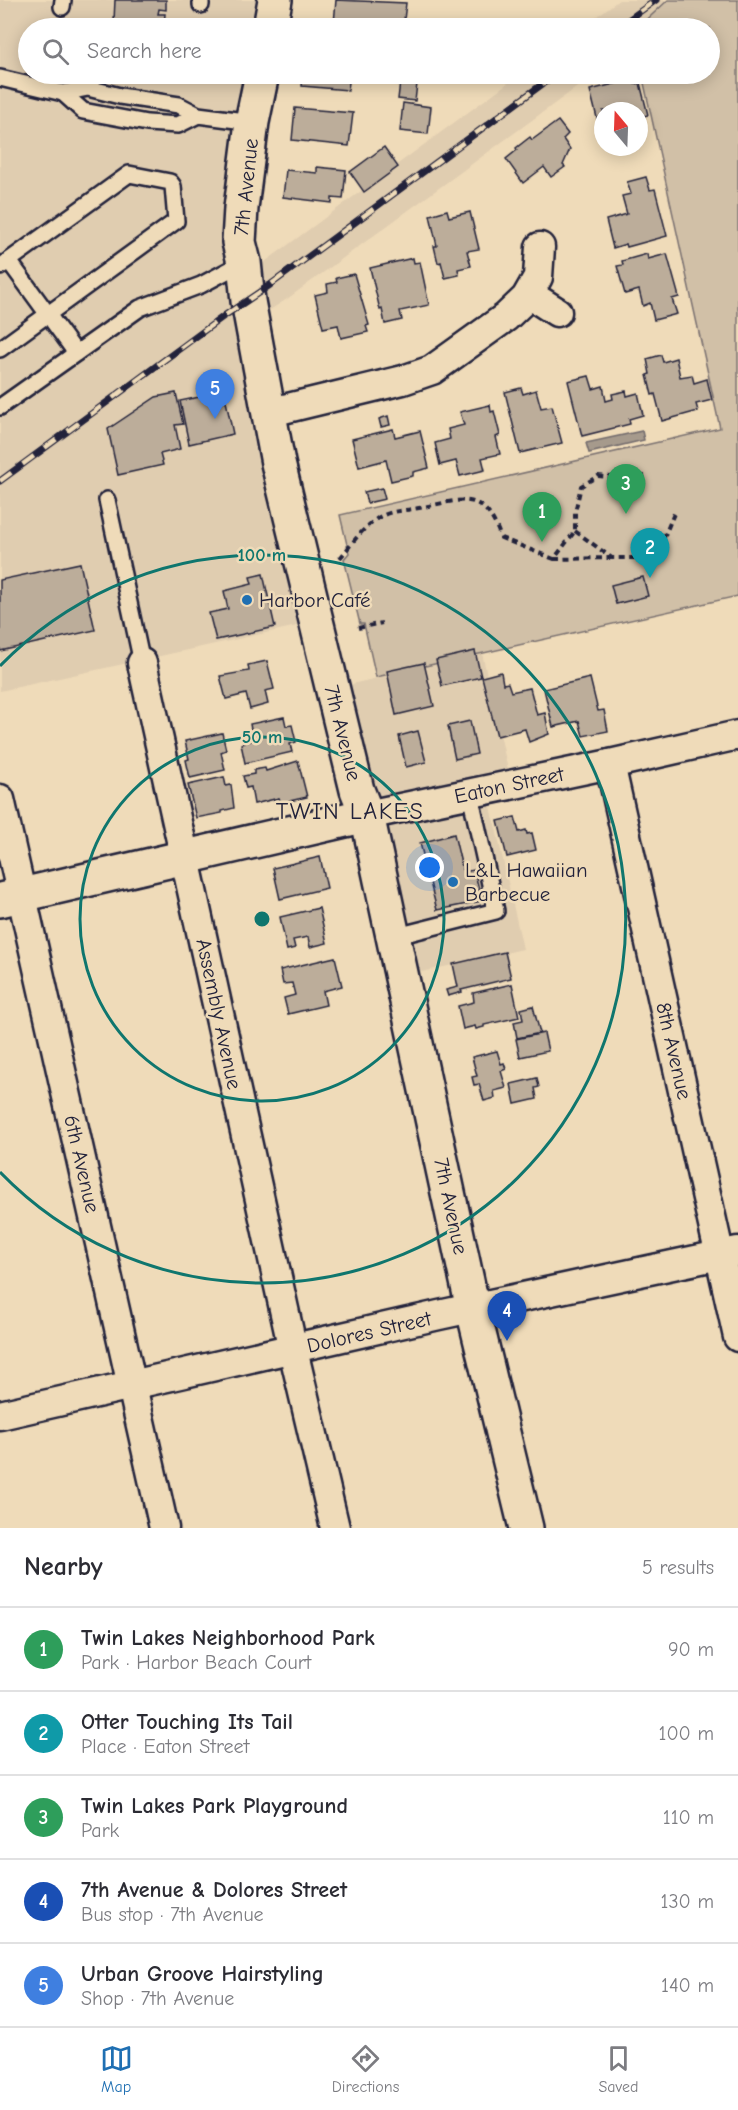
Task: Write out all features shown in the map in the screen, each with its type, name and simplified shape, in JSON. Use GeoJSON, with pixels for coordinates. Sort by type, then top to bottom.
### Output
{"type":"FeatureCollection","features":[{"type":"Feature","properties":{"kind":"main road"},"geometry":{"type":"LineString","coordinates":[[272,18],[275,0]]}},
{"type":"Feature","properties":{"kind":"main road","name":"7th Avenue"},"geometry":{"type":"LineString","coordinates":[[259,84],[252,122],[239,242],[267,413],[357,790],[367,815],[473,1309],[526,1528]]}},
{"type":"Feature","properties":{"kind":"main road","name":"Eaton Street"},"geometry":{"type":"LineString","coordinates":[[10,898],[367,815]]}},
{"type":"Feature","properties":{"kind":"street"},"geometry":{"type":"LineString","coordinates":[[267,413],[404,380],[426,373],[444,363],[506,317],[529,294],[538,277],[540,247]]}},
{"type":"Feature","properties":{"kind":"street"},"geometry":{"type":"LineString","coordinates":[[529,294],[557,312]]}},
{"type":"Feature","properties":{"kind":"street","name":"Assembly Avenue"},"geometry":{"type":"LineString","coordinates":[[142,663],[335,1528]]}},
{"type":"Feature","properties":{"kind":"street","name":"Eaton Street"},"geometry":{"type":"LineString","coordinates":[[367,815],[738,735]]}},
{"type":"Feature","properties":{"kind":"street","name":"8th Avenue"},"geometry":{"type":"LineString","coordinates":[[610,764],[729,1253],[738,1337]]}},
{"type":"Feature","properties":{"kind":"street","name":"6th Avenue"},"geometry":{"type":"LineString","coordinates":[[0,799],[10,898],[133,1385],[164,1528]]}},
{"type":"Feature","properties":{"kind":"street","name":"Dolores Street"},"geometry":{"type":"LineString","coordinates":[[0,1415],[432,1317],[729,1253]]}},
{"type":"Feature","properties":{"kind":"lane"},"geometry":{"type":"LineString","coordinates":[[0,78],[18,82]]}},
{"type":"Feature","properties":{"kind":"lane"},"geometry":{"type":"LineString","coordinates":[[25,84],[63,93],[88,88],[142,100],[179,105],[198,115],[229,117],[252,122]]}},
{"type":"Feature","properties":{"kind":"lane"},"geometry":{"type":"LineString","coordinates":[[63,93],[83,111],[147,123],[178,125],[198,115]]}},
{"type":"Feature","properties":{"kind":"lane"},"geometry":{"type":"LineString","coordinates":[[0,349],[47,314],[176,221],[172,184],[129,174],[4,264],[47,314],[76,353]]}},
{"type":"Feature","properties":{"kind":"lane"},"geometry":{"type":"LineString","coordinates":[[0,407],[140,308],[201,285],[244,262]]}},
{"type":"Feature","properties":{"kind":"lane","name":"Assembly Avenue"},"geometry":{"type":"LineString","coordinates":[[107,500],[142,663]]}},
{"type":"Feature","properties":{"kind":"lane"},"geometry":{"type":"LineString","coordinates":[[393,937],[496,911],[470,794]]}},
{"type":"Feature","properties":{"kind":"path"},"geometry":{"type":"LineString","coordinates":[[554,559],[575,531],[575,512],[581,486],[598,476],[626,478],[645,476]]}},
{"type":"Feature","properties":{"kind":"path"},"geometry":{"type":"LineString","coordinates":[[340,558],[366,528],[383,515],[460,499],[476,503],[483,508],[494,519],[501,538],[554,559],[640,558],[662,542],[675,511]]}},
{"type":"Feature","properties":{"kind":"path"},"geometry":{"type":"LineString","coordinates":[[575,531],[612,558]]}},
{"type":"Feature","properties":{"kind":"path"},"geometry":{"type":"LineString","coordinates":[[358,628],[382,622]]}},
{"type":"Feature","properties":{"kind":"shaded area"},"geometry":{"type":"Polygon","coordinates":[[[0,0],[271,0],[270,18],[18,18],[18,84],[264,84],[239,281],[506,84],[581,84],[287,299],[253,321],[320,621],[0,691],[0,0]]]}},
{"type":"Feature","properties":{"kind":"shaded area"},"geometry":{"type":"Polygon","coordinates":[[[619,0],[698,0],[672,18],[595,18],[619,0]]]}},
{"type":"Feature","properties":{"kind":"shaded area"},"geometry":{"type":"Polygon","coordinates":[[[668,0],[738,0],[738,596],[376,677],[364,624],[360,624],[344,559],[349,553],[340,515],[720,428],[644,84],[720,84],[720,18],[649,18],[668,0]]]}},
{"type":"Feature","properties":{"kind":"shaded area"},"geometry":{"type":"Polygon","coordinates":[[[642,431],[644,440],[589,453],[586,443],[642,431]]]}},
{"type":"Feature","properties":{"kind":"shaded area"},"geometry":{"type":"Polygon","coordinates":[[[482,653],[512,788],[488,793],[523,949],[400,977],[335,688],[482,653]]]}},
{"type":"Feature","properties":{"kind":"building"},"geometry":{"type":"Polygon","coordinates":[[[115,0],[166,0],[166,10],[159,9],[158,14],[165,14],[165,18],[114,18],[115,0]]]}},
{"type":"Feature","properties":{"kind":"building"},"geometry":{"type":"Polygon","coordinates":[[[336,0],[406,3],[404,18],[334,18],[336,0]]]}},
{"type":"Feature","properties":{"kind":"building"},"geometry":{"type":"Polygon","coordinates":[[[302,84],[349,84],[348,90],[302,86],[302,84]]]}},
{"type":"Feature","properties":{"kind":"building"},"geometry":{"type":"Polygon","coordinates":[[[400,84],[417,84],[415,101],[398,99],[400,84]]]}},
{"type":"Feature","properties":{"kind":"building"},"geometry":{"type":"Polygon","coordinates":[[[614,84],[640,84],[645,102],[594,102],[594,106],[590,90],[614,84]]]}},
{"type":"Feature","properties":{"kind":"building"},"geometry":{"type":"Polygon","coordinates":[[[403,103],[431,107],[428,134],[400,131],[403,103]]]}},
{"type":"Feature","properties":{"kind":"building"},"geometry":{"type":"Polygon","coordinates":[[[295,108],[353,113],[349,146],[292,140],[295,108]]]}},
{"type":"Feature","properties":{"kind":"building"},"geometry":{"type":"Polygon","coordinates":[[[558,121],[568,134],[563,139],[570,149],[563,165],[565,167],[551,177],[544,167],[523,183],[506,159],[530,137],[532,140],[558,121]]]}},
{"type":"Feature","properties":{"kind":"building"},"geometry":{"type":"Polygon","coordinates":[[[384,147],[398,167],[364,192],[350,172],[384,147]]]}},
{"type":"Feature","properties":{"kind":"building"},"geometry":{"type":"Polygon","coordinates":[[[317,167],[346,170],[343,199],[332,198],[332,203],[283,197],[286,170],[317,173],[317,167]]]}},
{"type":"Feature","properties":{"kind":"building"},"geometry":{"type":"Polygon","coordinates":[[[646,177],[650,190],[655,189],[667,236],[627,247],[626,244],[613,248],[606,220],[627,214],[622,196],[631,194],[627,182],[646,177]]]}},
{"type":"Feature","properties":{"kind":"building"},"geometry":{"type":"Polygon","coordinates":[[[447,210],[449,217],[470,212],[479,249],[467,251],[471,266],[458,269],[459,275],[445,278],[441,262],[438,263],[434,246],[437,246],[430,215],[447,210]]]}},
{"type":"Feature","properties":{"kind":"building"},"geometry":{"type":"Polygon","coordinates":[[[647,254],[648,259],[667,254],[679,297],[672,299],[677,314],[654,320],[650,303],[643,306],[639,290],[625,294],[617,266],[623,265],[622,261],[647,254]]]}},
{"type":"Feature","properties":{"kind":"building"},"geometry":{"type":"Polygon","coordinates":[[[413,258],[414,263],[420,262],[429,305],[400,311],[402,320],[385,324],[370,268],[413,258]]]}},
{"type":"Feature","properties":{"kind":"building"},"geometry":{"type":"Polygon","coordinates":[[[354,274],[369,325],[366,326],[368,332],[341,338],[338,325],[323,328],[315,295],[328,292],[327,284],[337,282],[336,278],[354,274]]]}},
{"type":"Feature","properties":{"kind":"building"},"geometry":{"type":"Polygon","coordinates":[[[661,355],[663,362],[676,358],[680,377],[692,375],[694,383],[707,379],[712,400],[696,404],[698,411],[662,421],[647,375],[650,374],[647,359],[661,355]]]}},
{"type":"Feature","properties":{"kind":"building"},"geometry":{"type":"Polygon","coordinates":[[[589,376],[593,389],[603,386],[606,401],[613,399],[612,394],[626,391],[627,396],[638,393],[643,415],[629,419],[630,424],[582,436],[568,381],[589,376]]]}},
{"type":"Feature","properties":{"kind":"building"},"geometry":{"type":"Polygon","coordinates":[[[521,388],[523,394],[536,390],[541,408],[552,406],[562,443],[520,453],[505,392],[521,388]]]}},
{"type":"Feature","properties":{"kind":"building"},"geometry":{"type":"Polygon","coordinates":[[[224,392],[233,434],[189,444],[180,401],[224,392]]]}},
{"type":"Feature","properties":{"kind":"building"},"geometry":{"type":"Polygon","coordinates":[[[176,393],[183,424],[175,425],[180,449],[160,454],[163,465],[118,475],[108,429],[156,397],[176,393]]]}},
{"type":"Feature","properties":{"kind":"building"},"geometry":{"type":"Polygon","coordinates":[[[490,405],[491,412],[494,411],[500,435],[496,437],[500,454],[482,458],[485,470],[460,476],[456,461],[440,465],[435,443],[450,439],[448,429],[464,425],[460,412],[490,405]]]}},
{"type":"Feature","properties":{"kind":"building"},"geometry":{"type":"Polygon","coordinates":[[[388,416],[390,425],[381,427],[379,419],[388,416]]]}},
{"type":"Feature","properties":{"kind":"building"},"geometry":{"type":"Polygon","coordinates":[[[393,429],[395,437],[420,431],[429,468],[413,472],[413,476],[391,481],[386,460],[359,467],[352,439],[393,429]]]}},
{"type":"Feature","properties":{"kind":"building"},"geometry":{"type":"Polygon","coordinates":[[[382,488],[385,499],[367,503],[364,492],[382,488]]]}},
{"type":"Feature","properties":{"kind":"building"},"geometry":{"type":"Polygon","coordinates":[[[80,563],[95,630],[0,651],[0,580],[80,563]]]}},
{"type":"Feature","properties":{"kind":"building","name":"Harbor Café"},"geometry":{"type":"Polygon","coordinates":[[[263,574],[275,627],[216,640],[209,613],[228,609],[224,591],[252,584],[250,577],[263,574]]]}},
{"type":"Feature","properties":{"kind":"building"},"geometry":{"type":"Polygon","coordinates":[[[643,577],[648,596],[616,604],[611,585],[643,577]]]}},
{"type":"Feature","properties":{"kind":"building"},"geometry":{"type":"Polygon","coordinates":[[[475,651],[481,677],[442,686],[436,660],[475,651]]]}},
{"type":"Feature","properties":{"kind":"building"},"geometry":{"type":"Polygon","coordinates":[[[267,661],[274,689],[265,691],[268,704],[250,709],[246,694],[226,699],[220,676],[249,671],[248,665],[267,661]]]}},
{"type":"Feature","properties":{"kind":"building"},"geometry":{"type":"Polygon","coordinates":[[[424,663],[434,706],[396,715],[387,671],[424,663]]]}},
{"type":"Feature","properties":{"kind":"building"},"geometry":{"type":"Polygon","coordinates":[[[501,672],[503,684],[508,683],[511,692],[530,688],[537,715],[545,713],[549,734],[529,742],[525,729],[497,736],[482,677],[501,672]]]}},
{"type":"Feature","properties":{"kind":"building"},"geometry":{"type":"Polygon","coordinates":[[[590,678],[598,711],[604,710],[608,731],[583,736],[579,721],[553,727],[544,689],[590,678]]]}},
{"type":"Feature","properties":{"kind":"building"},"geometry":{"type":"Polygon","coordinates":[[[284,717],[286,726],[292,725],[296,742],[290,744],[292,752],[245,763],[241,744],[253,740],[250,724],[284,717]]]}},
{"type":"Feature","properties":{"kind":"building"},"geometry":{"type":"Polygon","coordinates":[[[470,721],[477,754],[455,759],[448,726],[470,721]]]}},
{"type":"Feature","properties":{"kind":"building"},"geometry":{"type":"Polygon","coordinates":[[[418,731],[426,762],[406,767],[399,736],[418,731]]]}},
{"type":"Feature","properties":{"kind":"building"},"geometry":{"type":"Polygon","coordinates":[[[222,733],[226,750],[221,752],[225,770],[190,778],[185,741],[222,733]]]}},
{"type":"Feature","properties":{"kind":"building"},"geometry":{"type":"Polygon","coordinates":[[[298,761],[307,797],[281,803],[279,798],[254,804],[251,787],[246,788],[243,776],[254,774],[254,770],[265,768],[266,771],[298,761]]]}},
{"type":"Feature","properties":{"kind":"building"},"geometry":{"type":"Polygon","coordinates":[[[224,777],[226,786],[231,785],[234,808],[196,818],[188,785],[224,777]]]}},
{"type":"Feature","properties":{"kind":"building"},"geometry":{"type":"Polygon","coordinates":[[[515,817],[519,832],[526,830],[527,834],[532,833],[536,850],[507,857],[498,821],[515,817]]]}},
{"type":"Feature","properties":{"kind":"building","name":"L&L Hawaiian Barbecue"},"geometry":{"type":"Polygon","coordinates":[[[454,834],[463,872],[474,870],[482,901],[437,910],[420,843],[454,834]]]}},
{"type":"Feature","properties":{"kind":"building"},"geometry":{"type":"Polygon","coordinates":[[[320,857],[327,888],[280,899],[273,868],[320,857]]]}},
{"type":"Feature","properties":{"kind":"building"},"geometry":{"type":"Polygon","coordinates":[[[319,908],[327,943],[310,947],[308,937],[293,940],[295,948],[287,950],[280,917],[319,908]]]}},
{"type":"Feature","properties":{"kind":"building"},"geometry":{"type":"Polygon","coordinates":[[[505,952],[511,978],[461,990],[462,992],[448,996],[446,990],[458,987],[453,964],[505,952]]]}},
{"type":"Feature","properties":{"kind":"building"},"geometry":{"type":"Polygon","coordinates":[[[335,957],[342,986],[323,991],[326,1005],[288,1014],[284,998],[295,995],[292,983],[283,984],[280,970],[335,957]]]}},
{"type":"Feature","properties":{"kind":"building"},"geometry":{"type":"Polygon","coordinates":[[[512,984],[519,1017],[476,1029],[475,1026],[463,1029],[458,1006],[474,1002],[473,993],[512,984]]]}},
{"type":"Feature","properties":{"kind":"building"},"geometry":{"type":"Polygon","coordinates":[[[533,1006],[540,1033],[517,1038],[514,1022],[523,1020],[521,1009],[533,1006]]]}},
{"type":"Feature","properties":{"kind":"building"},"geometry":{"type":"Polygon","coordinates":[[[544,1033],[548,1051],[520,1057],[516,1039],[544,1033]]]}},
{"type":"Feature","properties":{"kind":"building"},"geometry":{"type":"Polygon","coordinates":[[[497,1051],[501,1064],[504,1063],[506,1069],[501,1071],[506,1088],[494,1091],[495,1098],[484,1101],[479,1084],[474,1085],[472,1077],[477,1076],[472,1057],[497,1051]]]}},
{"type":"Feature","properties":{"kind":"building"},"geometry":{"type":"Polygon","coordinates":[[[537,1078],[539,1087],[535,1088],[537,1099],[515,1104],[511,1084],[537,1078]]]}},
{"type":"Feature","properties":{"kind":"railway"},"geometry":{"type":"LineString","coordinates":[[631,18],[656,0]]}},
{"type":"Feature","properties":{"kind":"railway"},"geometry":{"type":"LineString","coordinates":[[0,481],[542,84]]}},
{"type":"Feature","properties":{"kind":"place","name":"Urban Groove Hairstyling"},"geometry":{"type":"Point","coordinates":[215,419]}},
{"type":"Feature","properties":{"kind":"place","name":"Twin Lakes Park Playground"},"geometry":{"type":"Point","coordinates":[626,514]}},
{"type":"Feature","properties":{"kind":"place","name":"Twin Lakes Neighborhood Park"},"geometry":{"type":"Point","coordinates":[542,542]}},
{"type":"Feature","properties":{"kind":"place","name":"Otter Touching Its Tail"},"geometry":{"type":"Point","coordinates":[650,578]}},
{"type":"Feature","properties":{"kind":"place","name":"Harbor Café"},"geometry":{"type":"Point","coordinates":[247,600]}},
{"type":"Feature","properties":{"kind":"place","name":"L&L Hawaiian Barbecue"},"geometry":{"type":"Point","coordinates":[453,882]}},
{"type":"Feature","properties":{"kind":"place","name":"7th Avenue & Dolores Street"},"geometry":{"type":"Point","coordinates":[507,1341]}},
{"type":"Feature","properties":{"kind":"district","name":"TWIN LAKES"},"geometry":{"type":"Point","coordinates":[350,811]}}]}
